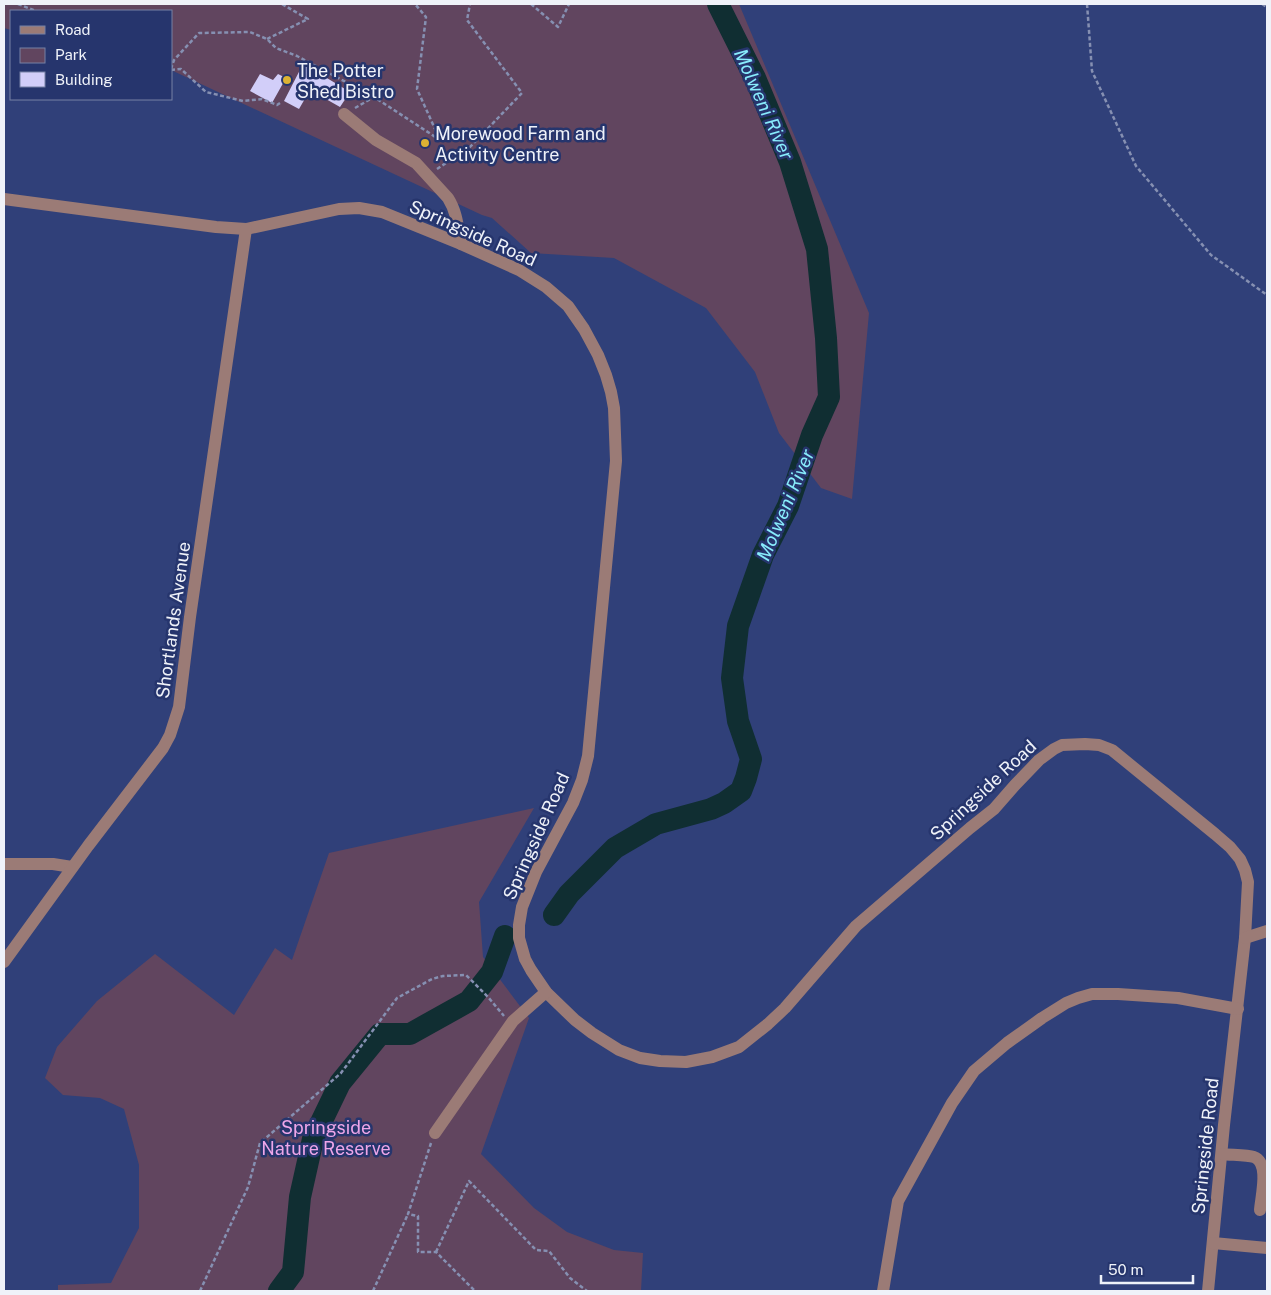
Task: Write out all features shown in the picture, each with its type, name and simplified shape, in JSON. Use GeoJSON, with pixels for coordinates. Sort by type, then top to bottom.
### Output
{"type":"FeatureCollection","features":[{"type":"Feature","properties":{"kind":"street"},"geometry":{"type":"LineString","coordinates":[[344,114],[376,140],[416,163],[427,175],[452,204],[457,219],[461,244]]}},
{"type":"Feature","properties":{"kind":"street","name":"Springside Road"},"geometry":{"type":"LineString","coordinates":[[4,199],[216,227],[246,229],[339,209],[359,208],[382,212],[519,270],[546,287],[568,306],[598,354],[606,374],[614,408],[616,461],[588,756],[582,780],[573,803],[536,872],[522,907],[519,938],[525,959],[546,992],[575,1020],[620,1050],[640,1058],[686,1062],[712,1057],[739,1047],[785,1008],[856,926],[994,809],[1039,760],[1062,745],[1098,745],[1112,750],[1230,847],[1240,859],[1248,882],[1245,938],[1208,1291]]}},
{"type":"Feature","properties":{"kind":"street","name":"Shortlands Avenue"},"geometry":{"type":"LineString","coordinates":[[4,962],[170,736],[179,707],[190,617],[246,229]]}},
{"type":"Feature","properties":{"kind":"street"},"geometry":{"type":"LineString","coordinates":[[4,864],[54,864],[72,867]]}},
{"type":"Feature","properties":{"kind":"street"},"geometry":{"type":"LineString","coordinates":[[1245,938],[1267,931]]}},
{"type":"Feature","properties":{"kind":"street"},"geometry":{"type":"LineString","coordinates":[[435,1132],[513,1021],[546,992]]}},
{"type":"Feature","properties":{"kind":"street"},"geometry":{"type":"LineString","coordinates":[[883,1291],[898,1201],[952,1103],[974,1071],[1007,1043],[1042,1018],[1066,1004],[1092,994],[1178,998],[1238,1009]]}},
{"type":"Feature","properties":{"kind":"street"},"geometry":{"type":"LineString","coordinates":[[1222,1154],[1254,1157],[1261,1162],[1264,1170],[1260,1210]]}},
{"type":"Feature","properties":{"kind":"street"},"geometry":{"type":"LineString","coordinates":[[1213,1243],[1267,1248]]}},
{"type":"Feature","properties":{"kind":"path"},"geometry":{"type":"LineString","coordinates":[[18,4],[33,10]]}},
{"type":"Feature","properties":{"kind":"path"},"geometry":{"type":"LineString","coordinates":[[267,39],[308,19],[282,4]]}},
{"type":"Feature","properties":{"kind":"path"},"geometry":{"type":"LineString","coordinates":[[172,66],[174,60],[198,33],[250,32],[267,39],[276,48],[297,56],[374,97],[440,140],[418,90],[426,17],[415,4]]}},
{"type":"Feature","properties":{"kind":"path"},"geometry":{"type":"LineString","coordinates":[[427,175],[470,148],[522,93],[467,20],[470,4]]}},
{"type":"Feature","properties":{"kind":"path"},"geometry":{"type":"LineString","coordinates":[[531,4],[558,28],[569,4]]}},
{"type":"Feature","properties":{"kind":"path"},"geometry":{"type":"LineString","coordinates":[[1087,4],[1092,71],[1136,166],[1210,255],[1267,295]]}},
{"type":"Feature","properties":{"kind":"path"},"geometry":{"type":"LineString","coordinates":[[1262,4],[1267,7]]}},
{"type":"Feature","properties":{"kind":"path"},"geometry":{"type":"LineString","coordinates":[[172,69],[181,69],[206,92],[244,101],[262,99],[277,105],[280,102]]}},
{"type":"Feature","properties":{"kind":"path"},"geometry":{"type":"LineString","coordinates":[[344,114],[374,97]]}},
{"type":"Feature","properties":{"kind":"path"},"geometry":{"type":"LineString","coordinates":[[200,1291],[248,1187],[260,1143],[341,1073],[397,998],[432,979],[443,976],[466,975],[488,997],[511,1025]]}},
{"type":"Feature","properties":{"kind":"path"},"geometry":{"type":"LineString","coordinates":[[373,1291],[408,1214],[435,1132]]}},
{"type":"Feature","properties":{"kind":"path"},"geometry":{"type":"LineString","coordinates":[[436,1252],[469,1182],[536,1250],[549,1251],[570,1278],[587,1291]]}},
{"type":"Feature","properties":{"kind":"path"},"geometry":{"type":"LineString","coordinates":[[408,1214],[418,1216],[418,1252],[436,1252],[475,1291]]}},
{"type":"Feature","properties":{"kind":"green space"},"geometry":{"type":"Polygon","coordinates":[[[4,4],[739,4],[869,313],[852,499],[821,488],[779,433],[755,372],[706,308],[614,258],[531,253],[492,218],[172,70],[172,10],[10,10],[10,30],[4,28],[4,4]]]}},
{"type":"Feature","properties":{"kind":"green space","name":"Springside Nature Reserve"},"geometry":{"type":"Polygon","coordinates":[[[534,808],[479,902],[483,957],[529,1018],[481,1154],[534,1208],[567,1232],[614,1250],[643,1253],[641,1291],[58,1291],[58,1285],[111,1283],[139,1228],[139,1165],[124,1109],[100,1098],[63,1095],[45,1078],[57,1047],[97,1001],[155,954],[234,1015],[275,948],[292,960],[329,853],[534,808]]]}},
{"type":"Feature","properties":{"kind":"building"},"geometry":{"type":"Polygon","coordinates":[[[302,66],[307,66],[350,92],[340,107],[310,90],[299,109],[284,101],[302,66]]]}},
{"type":"Feature","properties":{"kind":"building"},"geometry":{"type":"Polygon","coordinates":[[[260,74],[273,80],[278,74],[286,78],[272,103],[250,91],[260,74]]]}},
{"type":"Feature","properties":{"kind":"waterway","name":"Molweni River"},"geometry":{"type":"LineString","coordinates":[[554,915],[569,894],[615,848],[656,824],[711,809],[724,803],[741,791],[751,759],[738,721],[732,678],[738,626],[763,555],[788,506],[812,435],[829,397],[826,338],[817,249],[790,162],[755,78],[718,4]]}},
{"type":"Feature","properties":{"kind":"waterway","name":"Molweni River"},"geometry":{"type":"LineString","coordinates":[[279,1291],[293,1272],[300,1197],[313,1139],[340,1083],[380,1034],[410,1034],[469,1001],[492,972],[505,936]]}},
{"type":"Feature","properties":{"kind":"place","name":"The Potter Shed Bistro"},"geometry":{"type":"Point","coordinates":[287,80]}},
{"type":"Feature","properties":{"kind":"place","name":"Morewood Farm and Activity Centre"},"geometry":{"type":"Point","coordinates":[425,143]}}]}
